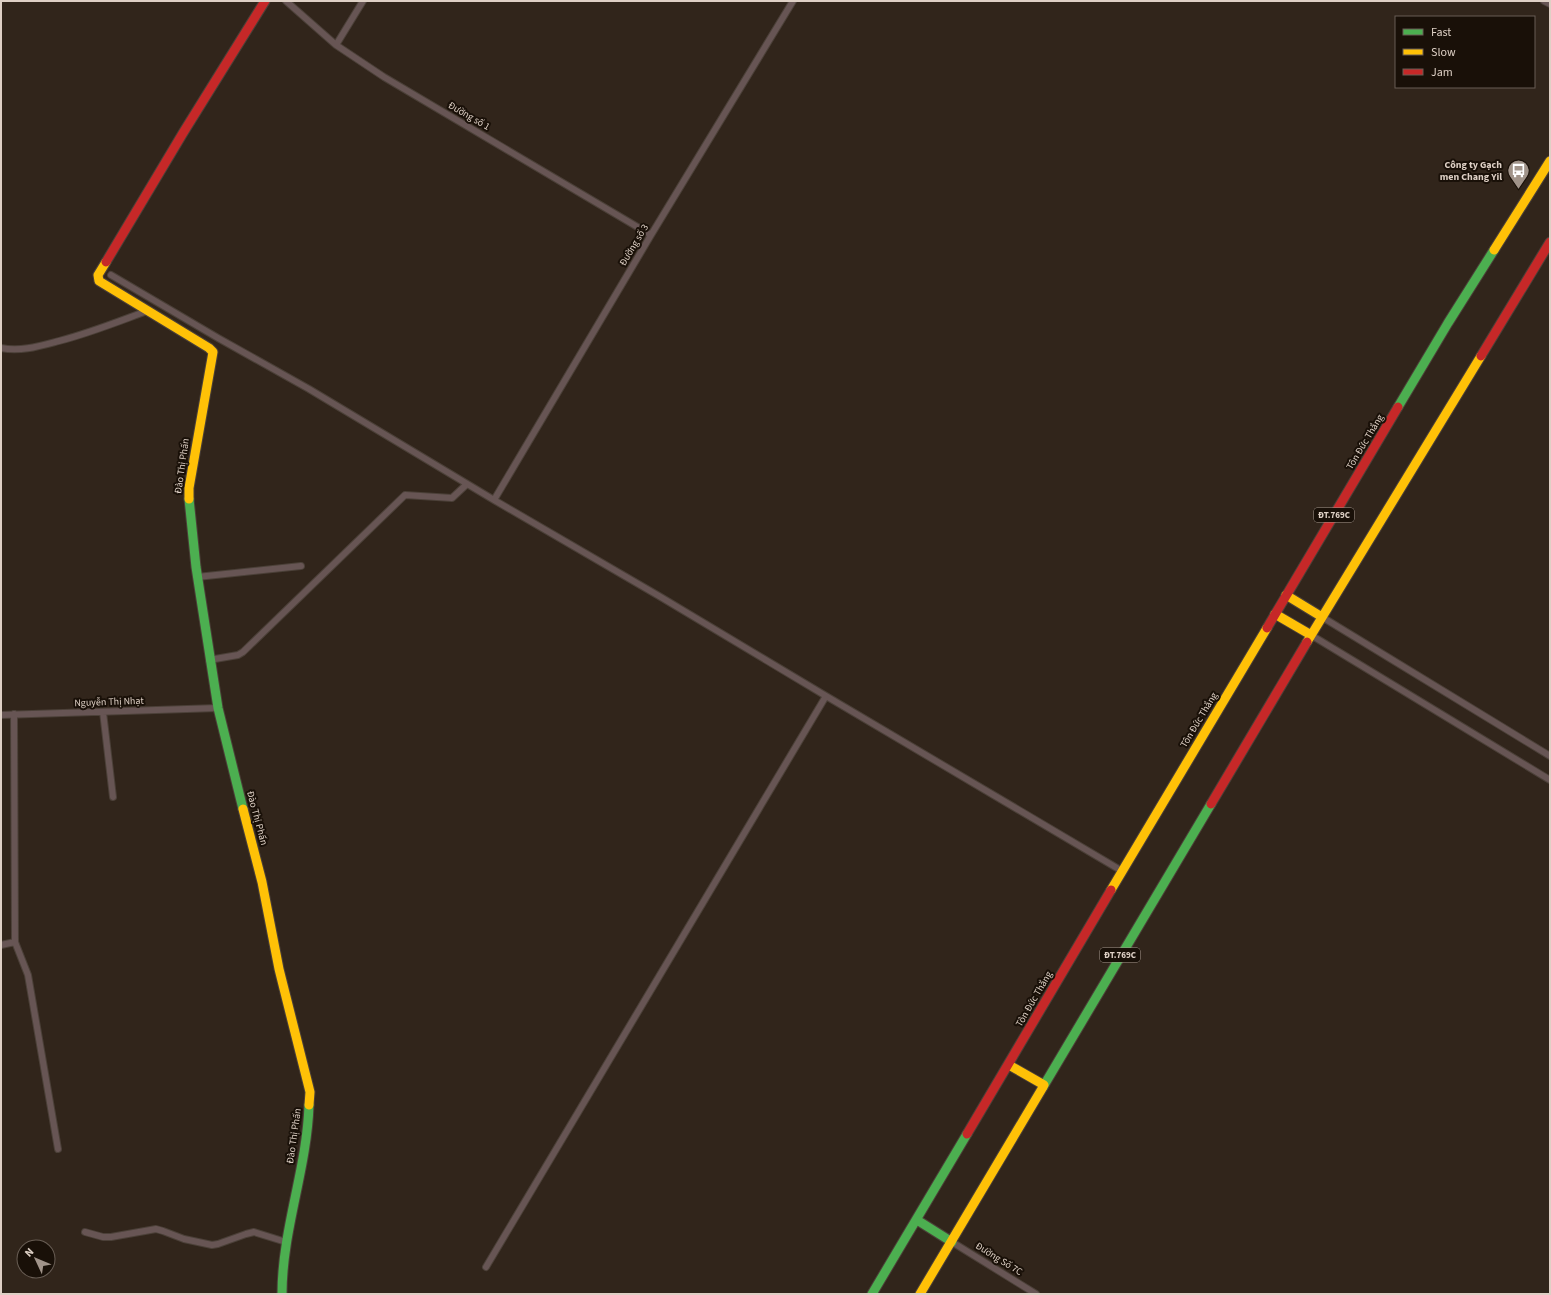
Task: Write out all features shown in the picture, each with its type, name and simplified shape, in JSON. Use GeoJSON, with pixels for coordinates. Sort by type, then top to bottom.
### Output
{"type":"FeatureCollection","features":[{"type":"Feature","properties":{"kind":"main road"},"geometry":{"type":"LineString","coordinates":[[147,311],[99,281],[98,275],[183,133],[265,1]]}},
{"type":"Feature","properties":{"kind":"main road","name":"Tôn Đức Thắng"},"geometry":{"type":"LineString","coordinates":[[872,1294],[918,1220],[1122,871],[1448,323],[1550,161]]}},
{"type":"Feature","properties":{"kind":"main road","name":"ĐT.769C"},"geometry":{"type":"LineString","coordinates":[[920,1294],[1311,635],[1550,242]]}},
{"type":"Feature","properties":{"kind":"main road","name":"Đào Thị Phấn"},"geometry":{"type":"LineString","coordinates":[[147,311],[210,348],[213,352],[189,488],[189,505],[197,577],[209,660],[218,708],[261,876],[279,969],[310,1092],[305,1144],[286,1242],[282,1274],[282,1294]]}},
{"type":"Feature","properties":{"kind":"main road"},"geometry":{"type":"LineString","coordinates":[[1286,595],[1322,617]]}},
{"type":"Feature","properties":{"kind":"main road"},"geometry":{"type":"LineString","coordinates":[[1275,614],[1311,635]]}},
{"type":"Feature","properties":{"kind":"main road"},"geometry":{"type":"LineString","coordinates":[[1009,1065],[1044,1085]]}},
{"type":"Feature","properties":{"kind":"main road"},"geometry":{"type":"LineString","coordinates":[[918,1220],[952,1242]]}},
{"type":"Feature","properties":{"kind":"street","name":"Đường số 1"},"geometry":{"type":"LineString","coordinates":[[286,1],[336,45],[378,73],[651,235]]}},
{"type":"Feature","properties":{"kind":"street"},"geometry":{"type":"LineString","coordinates":[[336,45],[363,1]]}},
{"type":"Feature","properties":{"kind":"street","name":"Đường số 3"},"geometry":{"type":"LineString","coordinates":[[494,500],[651,235],[793,1]]}},
{"type":"Feature","properties":{"kind":"street"},"geometry":{"type":"LineString","coordinates":[[1544,1],[1550,4]]}},
{"type":"Feature","properties":{"kind":"street"},"geometry":{"type":"LineString","coordinates":[[111,275],[218,338],[309,389],[1122,871]]}},
{"type":"Feature","properties":{"kind":"street"},"geometry":{"type":"LineString","coordinates":[[1,348],[12,350],[40,346],[92,332],[147,311]]}},
{"type":"Feature","properties":{"kind":"street"},"geometry":{"type":"LineString","coordinates":[[209,660],[243,652],[405,495],[452,498],[467,484]]}},
{"type":"Feature","properties":{"kind":"street"},"geometry":{"type":"LineString","coordinates":[[197,577],[301,566]]}},
{"type":"Feature","properties":{"kind":"street"},"geometry":{"type":"LineString","coordinates":[[1322,617],[1550,756]]}},
{"type":"Feature","properties":{"kind":"street"},"geometry":{"type":"LineString","coordinates":[[1311,635],[1550,780]]}},
{"type":"Feature","properties":{"kind":"street"},"geometry":{"type":"LineString","coordinates":[[486,1267],[826,696]]}},
{"type":"Feature","properties":{"kind":"street","name":"Nguyễn Thị Nhạt"},"geometry":{"type":"LineString","coordinates":[[1,714],[218,708]]}},
{"type":"Feature","properties":{"kind":"street"},"geometry":{"type":"LineString","coordinates":[[103,712],[113,797]]}},
{"type":"Feature","properties":{"kind":"street"},"geometry":{"type":"LineString","coordinates":[[14,714],[15,942],[28,975],[58,1149]]}},
{"type":"Feature","properties":{"kind":"street"},"geometry":{"type":"LineString","coordinates":[[1,945],[15,942]]}},
{"type":"Feature","properties":{"kind":"street"},"geometry":{"type":"LineString","coordinates":[[85,1232],[103,1237],[111,1237],[156,1229],[184,1239],[212,1245],[254,1232],[286,1242]]}},
{"type":"Feature","properties":{"kind":"street","name":"Đường Số 7C"},"geometry":{"type":"LineString","coordinates":[[952,1242],[1036,1294]]}},
{"type":"Feature","properties":{"kind":"traffic: fast"},"geometry":{"type":"LineString","coordinates":[[1398,407],[1494,250]]}},
{"type":"Feature","properties":{"kind":"traffic: fast"},"geometry":{"type":"LineString","coordinates":[[189,499],[196,567],[218,708],[243,809]]}},
{"type":"Feature","properties":{"kind":"traffic: fast"},"geometry":{"type":"LineString","coordinates":[[1043,1087],[1211,804]]}},
{"type":"Feature","properties":{"kind":"traffic: fast"},"geometry":{"type":"LineString","coordinates":[[282,1294],[286,1246],[304,1153],[309,1105]]}},
{"type":"Feature","properties":{"kind":"traffic: fast"},"geometry":{"type":"LineString","coordinates":[[872,1294],[967,1134]]}},
{"type":"Feature","properties":{"kind":"traffic: fast"},"geometry":{"type":"LineString","coordinates":[[917,1220],[952,1242]]}},
{"type":"Feature","properties":{"kind":"traffic: slow"},"geometry":{"type":"LineString","coordinates":[[1494,250],[1550,161]]}},
{"type":"Feature","properties":{"kind":"traffic: slow"},"geometry":{"type":"LineString","coordinates":[[106,262],[98,275],[99,281],[209,348],[213,352],[189,488],[189,499]]}},
{"type":"Feature","properties":{"kind":"traffic: slow"},"geometry":{"type":"LineString","coordinates":[[1307,642],[1481,356]]}},
{"type":"Feature","properties":{"kind":"traffic: slow"},"geometry":{"type":"LineString","coordinates":[[1286,595],[1322,617]]}},
{"type":"Feature","properties":{"kind":"traffic: slow"},"geometry":{"type":"LineString","coordinates":[[1275,614],[1311,635]]}},
{"type":"Feature","properties":{"kind":"traffic: slow"},"geometry":{"type":"LineString","coordinates":[[1111,890],[1267,628]]}},
{"type":"Feature","properties":{"kind":"traffic: slow"},"geometry":{"type":"LineString","coordinates":[[243,809],[262,882],[279,969],[310,1092],[309,1105]]}},
{"type":"Feature","properties":{"kind":"traffic: slow"},"geometry":{"type":"LineString","coordinates":[[1009,1065],[1044,1085]]}},
{"type":"Feature","properties":{"kind":"traffic: slow"},"geometry":{"type":"LineString","coordinates":[[920,1294],[1043,1087]]}},
{"type":"Feature","properties":{"kind":"traffic: jam"},"geometry":{"type":"LineString","coordinates":[[106,262],[183,133],[265,1]]}},
{"type":"Feature","properties":{"kind":"traffic: jam"},"geometry":{"type":"LineString","coordinates":[[1481,356],[1550,242]]}},
{"type":"Feature","properties":{"kind":"traffic: jam"},"geometry":{"type":"LineString","coordinates":[[1267,628],[1398,407]]}},
{"type":"Feature","properties":{"kind":"traffic: jam"},"geometry":{"type":"LineString","coordinates":[[1211,804],[1307,642]]}},
{"type":"Feature","properties":{"kind":"traffic: jam"},"geometry":{"type":"LineString","coordinates":[[967,1134],[1111,890]]}},
{"type":"Feature","properties":{"kind":"place","name":"Công ty Gạch men Chang Yil"},"geometry":{"type":"Point","coordinates":[1518,190]}}]}
